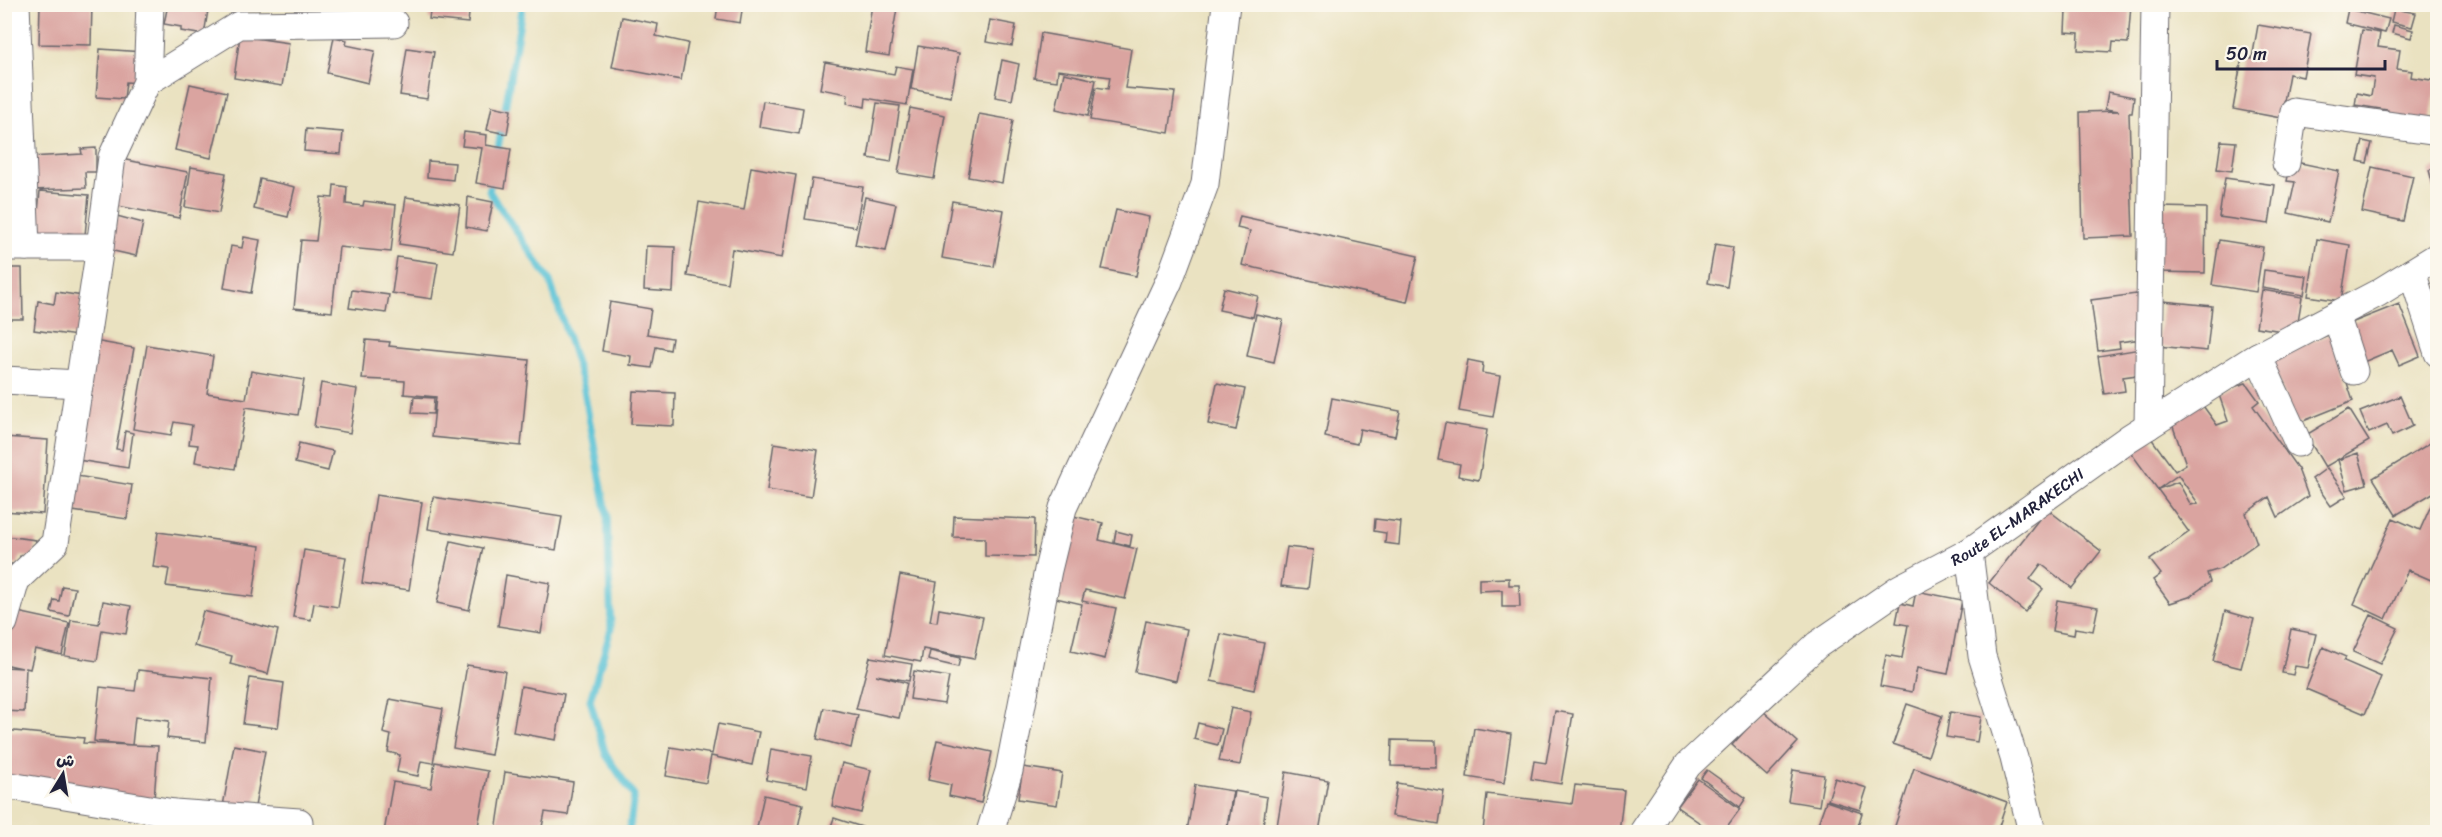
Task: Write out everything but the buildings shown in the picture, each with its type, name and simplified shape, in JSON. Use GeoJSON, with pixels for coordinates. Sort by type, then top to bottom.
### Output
{"type":"FeatureCollection","features":[{"type":"Feature","properties":{"kind":"street"},"geometry":{"type":"LineString","coordinates":[[16,4],[15,247],[100,247]]}},
{"type":"Feature","properties":{"kind":"street"},"geometry":{"type":"LineString","coordinates":[[4,622],[16,580],[55,543],[112,157],[147,82],[150,4]]}},
{"type":"Feature","properties":{"kind":"street"},"geometry":{"type":"LineString","coordinates":[[990,832],[1009,771],[1048,570],[1063,508],[1169,281],[1205,184],[1226,4]]}},
{"type":"Feature","properties":{"kind":"street"},"geometry":{"type":"LineString","coordinates":[[2148,426],[2155,4]]}},
{"type":"Feature","properties":{"kind":"street"},"geometry":{"type":"LineString","coordinates":[[147,82],[244,15],[394,23]]}},
{"type":"Feature","properties":{"kind":"street"},"geometry":{"type":"LineString","coordinates":[[2286,163],[2294,112],[2438,132]]}},
{"type":"Feature","properties":{"kind":"street","name":"Route EL-MARAKECHI"},"geometry":{"type":"LineString","coordinates":[[1643,832],[1688,765],[1817,645],[1900,588],[1969,552],[2148,426],[2258,356],[2336,315],[2438,256]]}},
{"type":"Feature","properties":{"kind":"street"},"geometry":{"type":"LineString","coordinates":[[2412,272],[2438,353]]}},
{"type":"Feature","properties":{"kind":"street"},"geometry":{"type":"LineString","coordinates":[[2336,315],[2354,371]]}},
{"type":"Feature","properties":{"kind":"street"},"geometry":{"type":"LineString","coordinates":[[2258,356],[2298,443]]}},
{"type":"Feature","properties":{"kind":"street"},"geometry":{"type":"LineString","coordinates":[[4,380],[79,384]]}},
{"type":"Feature","properties":{"kind":"street"},"geometry":{"type":"LineString","coordinates":[[1969,552],[1982,656],[2014,758],[2032,832]]}},
{"type":"Feature","properties":{"kind":"street"},"geometry":{"type":"LineString","coordinates":[[4,785],[173,823],[299,822],[299,832]]}},
{"type":"Feature","properties":{"kind":"waterway"},"geometry":{"type":"LineString","coordinates":[[504,115],[523,4]]}},
{"type":"Feature","properties":{"kind":"waterway"},"geometry":{"type":"LineString","coordinates":[[497,153],[502,126]]}},
{"type":"Feature","properties":{"kind":"waterway"},"geometry":{"type":"LineString","coordinates":[[492,179],[489,191],[550,281],[583,385],[607,514],[611,629],[590,700],[606,755],[634,796],[629,832]]}}]}
